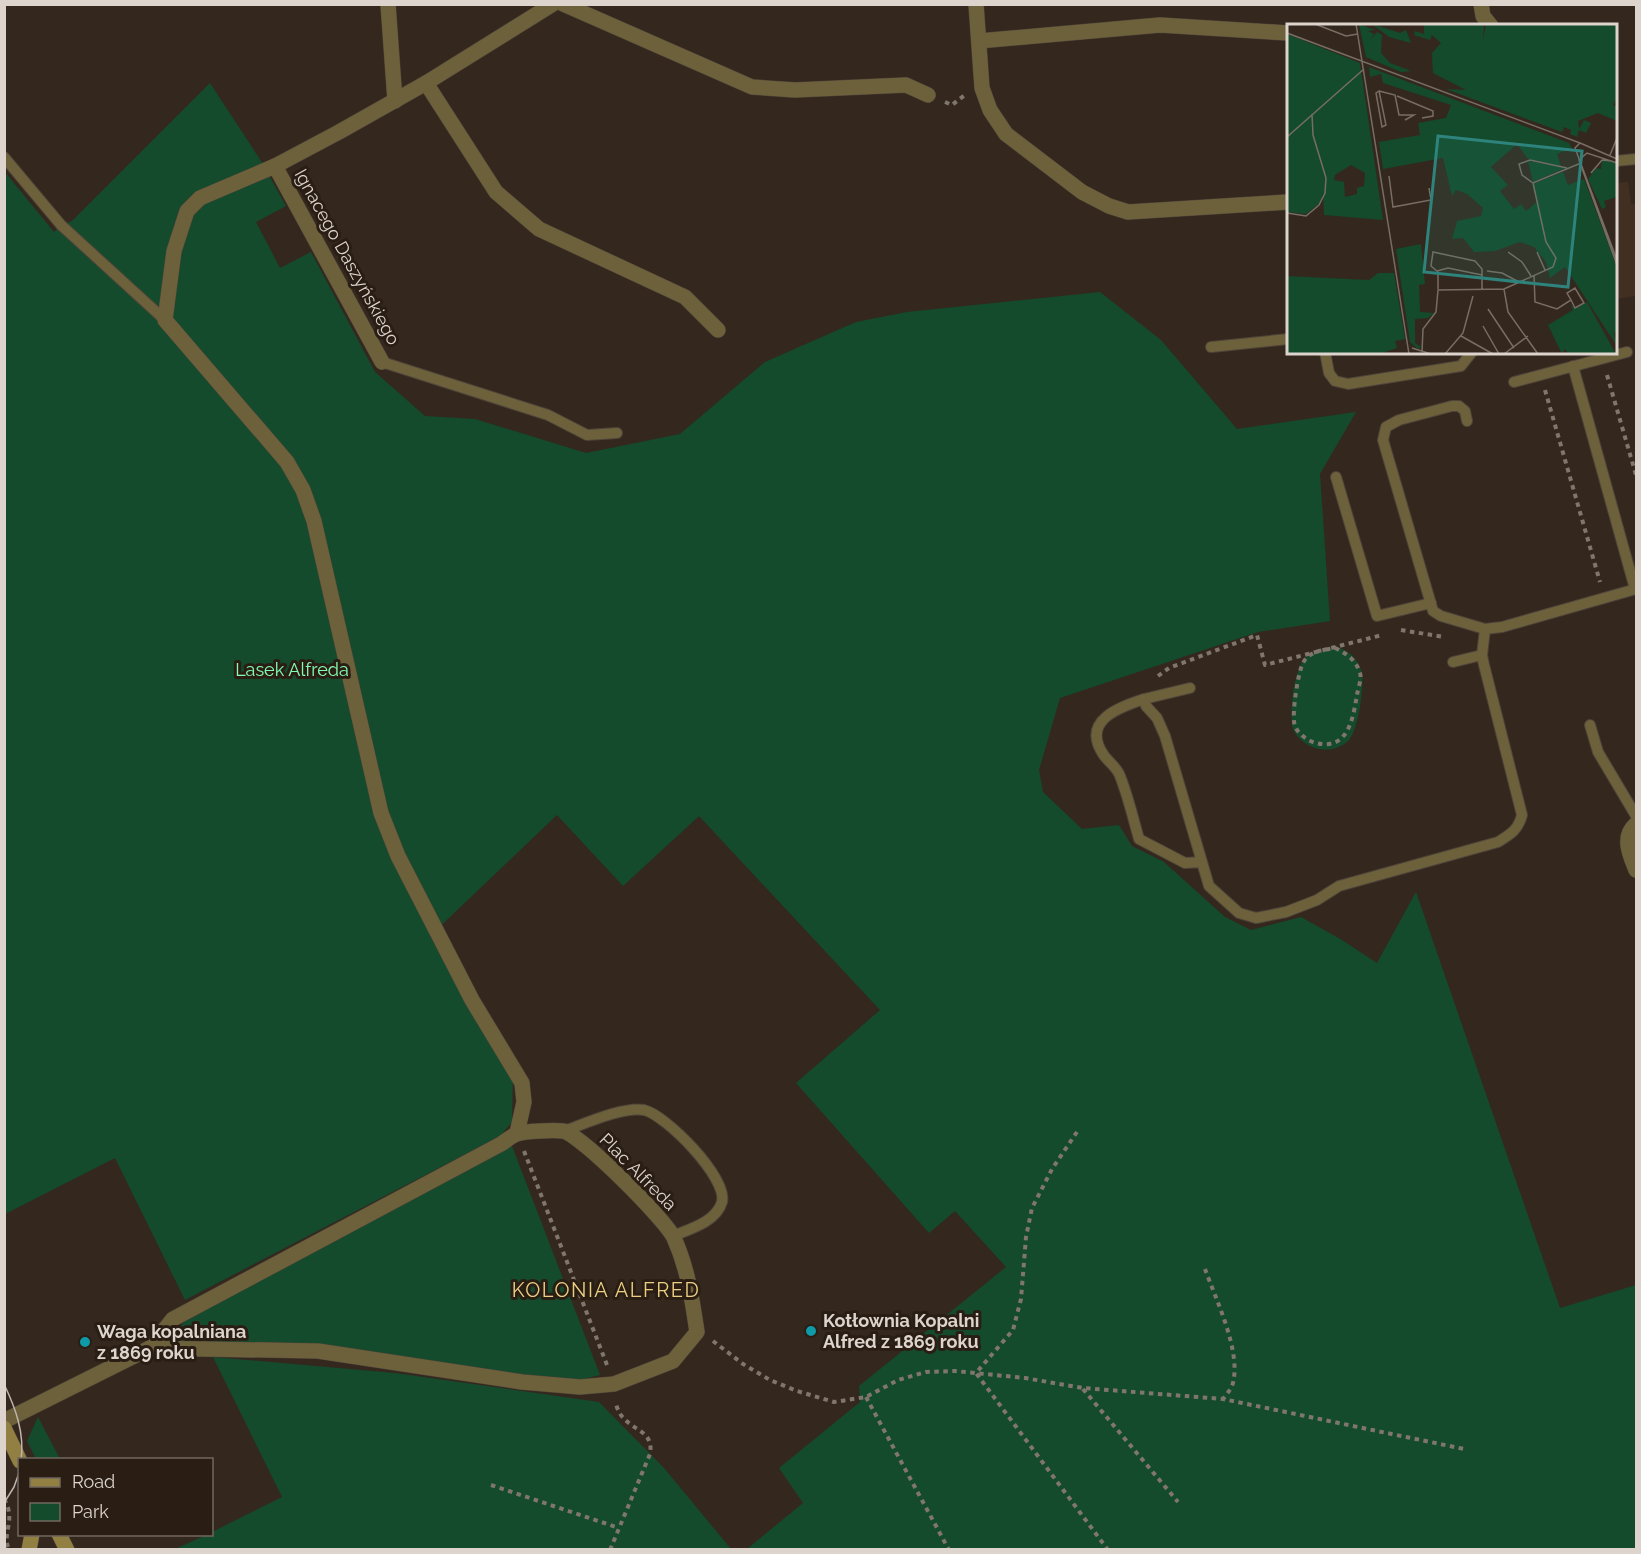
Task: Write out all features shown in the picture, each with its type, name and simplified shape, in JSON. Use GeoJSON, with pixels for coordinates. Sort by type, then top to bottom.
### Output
{"type":"FeatureCollection","features":[{"type":"Feature","properties":{"kind":"main road"},"geometry":{"type":"LineString","coordinates":[[4,1428],[19,1458]]}},
{"type":"Feature","properties":{"kind":"main road"},"geometry":{"type":"LineString","coordinates":[[59,1536],[67,1550]]}},
{"type":"Feature","properties":{"kind":"street"},"geometry":{"type":"LineString","coordinates":[[388,4],[395,101]]}},
{"type":"Feature","properties":{"kind":"street","name":"Ignacego Daszyńskiego"},"geometry":{"type":"LineString","coordinates":[[382,362],[275,166],[426,83],[552,4]]}},
{"type":"Feature","properties":{"kind":"street"},"geometry":{"type":"LineString","coordinates":[[563,4],[752,87],[795,90],[906,85],[928,94]]}},
{"type":"Feature","properties":{"kind":"street"},"geometry":{"type":"LineString","coordinates":[[976,4],[982,88],[990,110],[1006,134],[1082,192],[1109,206],[1128,212],[1287,202]]}},
{"type":"Feature","properties":{"kind":"street"},"geometry":{"type":"LineString","coordinates":[[1481,4],[1483,16],[1489,24]]}},
{"type":"Feature","properties":{"kind":"street"},"geometry":{"type":"LineString","coordinates":[[979,41],[1160,25],[1287,33]]}},
{"type":"Feature","properties":{"kind":"street"},"geometry":{"type":"LineString","coordinates":[[426,83],[496,192],[539,229],[685,297],[718,330]]}},
{"type":"Feature","properties":{"kind":"street"},"geometry":{"type":"LineString","coordinates":[[275,166],[200,198],[187,211],[174,251],[166,295],[165,320],[287,462],[303,490],[314,521],[381,813],[398,856],[472,1000],[522,1083],[524,1102],[517,1133]]}},
{"type":"Feature","properties":{"kind":"street"},"geometry":{"type":"LineString","coordinates":[[1636,824],[1627,839],[1628,849],[1636,870]]}},
{"type":"Feature","properties":{"kind":"street"},"geometry":{"type":"LineString","coordinates":[[4,1421],[150,1348],[173,1319],[517,1133],[564,1131]]}},
{"type":"Feature","properties":{"kind":"street","name":"Plac Alfreda"},"geometry":{"type":"LineString","coordinates":[[564,1131],[581,1142],[652,1208],[673,1236],[688,1275],[697,1332]]}},
{"type":"Feature","properties":{"kind":"street"},"geometry":{"type":"LineString","coordinates":[[150,1348],[318,1351],[522,1382],[580,1387],[614,1384],[673,1361],[697,1332]]}},
{"type":"Feature","properties":{"kind":"lane"},"geometry":{"type":"LineString","coordinates":[[4,157],[61,225],[165,320]]}},
{"type":"Feature","properties":{"kind":"lane"},"geometry":{"type":"LineString","coordinates":[[1617,161],[1636,159]]}},
{"type":"Feature","properties":{"kind":"lane"},"geometry":{"type":"LineString","coordinates":[[1211,347],[1287,339]]}},
{"type":"Feature","properties":{"kind":"lane"},"geometry":{"type":"LineString","coordinates":[[1514,382],[1627,352]]}},
{"type":"Feature","properties":{"kind":"lane"},"geometry":{"type":"LineString","coordinates":[[1325,354],[1329,373],[1335,381],[1348,384],[1461,366],[1470,354]]}},
{"type":"Feature","properties":{"kind":"lane"},"geometry":{"type":"LineString","coordinates":[[382,362],[548,415],[587,435],[617,434]]}},
{"type":"Feature","properties":{"kind":"lane"},"geometry":{"type":"LineString","coordinates":[[1467,421],[1465,411],[1460,406],[1452,406],[1399,420],[1386,427],[1383,440],[1433,611],[1441,616],[1485,629],[1502,627],[1636,589],[1573,366]]}},
{"type":"Feature","properties":{"kind":"lane"},"geometry":{"type":"LineString","coordinates":[[1336,477],[1377,616],[1431,603]]}},
{"type":"Feature","properties":{"kind":"lane"},"geometry":{"type":"LineString","coordinates":[[1150,698],[1146,706],[1158,718],[1165,736],[1209,886],[1239,913],[1256,918],[1317,900],[1339,886],[1498,842],[1513,834],[1519,826],[1522,815],[1482,650],[1485,629]]}},
{"type":"Feature","properties":{"kind":"lane"},"geometry":{"type":"LineString","coordinates":[[1453,662],[1482,650]]}},
{"type":"Feature","properties":{"kind":"lane"},"geometry":{"type":"LineString","coordinates":[[1190,688],[1118,707],[1106,715],[1098,728],[1098,742],[1102,753],[1119,773],[1139,839],[1185,863],[1202,862]]}},
{"type":"Feature","properties":{"kind":"lane"},"geometry":{"type":"LineString","coordinates":[[1590,725],[1598,752],[1636,816]]}},
{"type":"Feature","properties":{"kind":"lane"},"geometry":{"type":"LineString","coordinates":[[564,1131],[613,1114],[645,1110],[661,1118],[702,1157],[715,1175],[721,1190],[722,1203],[712,1217],[673,1236]]}},
{"type":"Feature","properties":{"kind":"path"},"geometry":{"type":"LineString","coordinates":[[951,105],[961,96]]}},
{"type":"Feature","properties":{"kind":"path"},"geometry":{"type":"LineString","coordinates":[[1607,375],[1636,475]]}},
{"type":"Feature","properties":{"kind":"path"},"geometry":{"type":"LineString","coordinates":[[1545,390],[1601,587]]}},
{"type":"Feature","properties":{"kind":"path"},"geometry":{"type":"LineString","coordinates":[[1150,698],[1151,682],[1169,668],[1257,635],[1265,665],[1402,630],[1482,650]]}},
{"type":"Feature","properties":{"kind":"path"},"geometry":{"type":"LineString","coordinates":[[1335,648],[1346,653],[1355,662],[1361,674],[1353,722],[1347,733],[1338,740],[1317,743],[1300,733],[1294,725],[1294,714],[1303,662],[1314,652],[1324,650],[1335,648]]}},
{"type":"Feature","properties":{"kind":"path"},"geometry":{"type":"LineString","coordinates":[[976,1373],[1013,1330],[1021,1299],[1026,1237],[1032,1208],[1052,1169],[1077,1132]]}},
{"type":"Feature","properties":{"kind":"path"},"geometry":{"type":"LineString","coordinates":[[517,1133],[614,1384],[618,1413],[628,1424],[648,1437],[652,1445],[610,1550]]}},
{"type":"Feature","properties":{"kind":"path"},"geometry":{"type":"LineString","coordinates":[[1205,1269],[1233,1354],[1233,1385],[1223,1399]]}},
{"type":"Feature","properties":{"kind":"path"},"geometry":{"type":"LineString","coordinates":[[697,1332],[712,1340],[742,1364],[770,1380],[834,1402],[866,1397],[898,1380],[926,1372],[955,1371],[1025,1378],[1083,1388],[1223,1399],[1464,1449]]}},
{"type":"Feature","properties":{"kind":"path"},"geometry":{"type":"LineString","coordinates":[[976,1373],[1108,1550]]}},
{"type":"Feature","properties":{"kind":"path"},"geometry":{"type":"LineString","coordinates":[[1083,1388],[1178,1502]]}},
{"type":"Feature","properties":{"kind":"path"},"geometry":{"type":"LineString","coordinates":[[866,1397],[949,1550]]}},
{"type":"Feature","properties":{"kind":"path"},"geometry":{"type":"LineString","coordinates":[[491,1485],[619,1527]]}},
{"type":"Feature","properties":{"kind":"path"},"geometry":{"type":"LineString","coordinates":[[4,1498],[10,1510],[6,1541],[6,1547],[9,1550]]}},
{"type":"Feature","properties":{"kind":"shaded area"},"geometry":{"type":"Polygon","coordinates":[[[1628,182],[1631,204],[1636,204],[1636,296],[1617,299],[1617,183],[1628,182]]]}},
{"type":"Feature","properties":{"kind":"green space","name":"Lasek Alfreda"},"geometry":{"type":"Polygon","coordinates":[[[210,83],[261,161],[286,206],[256,222],[280,268],[311,252],[375,372],[425,416],[475,419],[586,453],[680,434],[765,362],[856,322],[907,312],[1100,292],[1161,340],[1237,429],[1356,412],[1320,474],[1330,621],[1258,632],[1060,698],[1039,770],[1043,792],[1082,829],[1119,825],[1132,846],[1164,862],[1225,917],[1251,930],[1301,917],[1377,963],[1416,892],[1560,1308],[1636,1285],[1636,1549],[747,1549],[803,1503],[779,1468],[860,1402],[859,1386],[1006,1267],[955,1211],[929,1233],[796,1083],[880,1010],[699,816],[623,886],[557,815],[430,936],[466,1003],[513,1075],[512,1122],[500,1136],[185,1300],[115,1158],[5,1214],[4,171],[54,232],[61,225],[72,221],[210,83]]]}},
{"type":"Feature","properties":{"kind":"green space"},"geometry":{"type":"Polygon","coordinates":[[[1335,646],[1350,654],[1359,666],[1362,673],[1361,699],[1352,736],[1341,746],[1327,750],[1306,744],[1295,733],[1292,707],[1295,683],[1305,658],[1335,646]]]}},
{"type":"Feature","properties":{"kind":"green space"},"geometry":{"type":"Polygon","coordinates":[[[512,1146],[600,1375],[580,1380],[168,1340],[185,1321],[512,1146]]]}},
{"type":"Feature","properties":{"kind":"green space"},"geometry":{"type":"Polygon","coordinates":[[[213,1357],[395,1373],[599,1402],[664,1468],[731,1549],[175,1549],[204,1536],[213,1536],[213,1532],[282,1497],[213,1357]]]}},
{"type":"Feature","properties":{"kind":"green space"},"geometry":{"type":"Polygon","coordinates":[[[38,1417],[59,1458],[36,1458],[27,1441],[38,1417]]]}},
{"type":"Feature","properties":{"kind":"tram line"},"geometry":{"type":"LineString","coordinates":[[4,1384],[18,1420],[22,1440],[21,1458]]}},
{"type":"Feature","properties":{"kind":"tram line"},"geometry":{"type":"LineString","coordinates":[[4,1503],[18,1476]]}},
{"type":"Feature","properties":{"kind":"place","name":"Kotłownia Kopalni Alfred z 1869 roku"},"geometry":{"type":"Point","coordinates":[811,1331]}},
{"type":"Feature","properties":{"kind":"place","name":"Waga kopalniana z 1869 roku"},"geometry":{"type":"Point","coordinates":[85,1342]}},
{"type":"Feature","properties":{"kind":"district","name":"KOLONIA ALFRED"},"geometry":{"type":"Point","coordinates":[606,1290]}}]}
